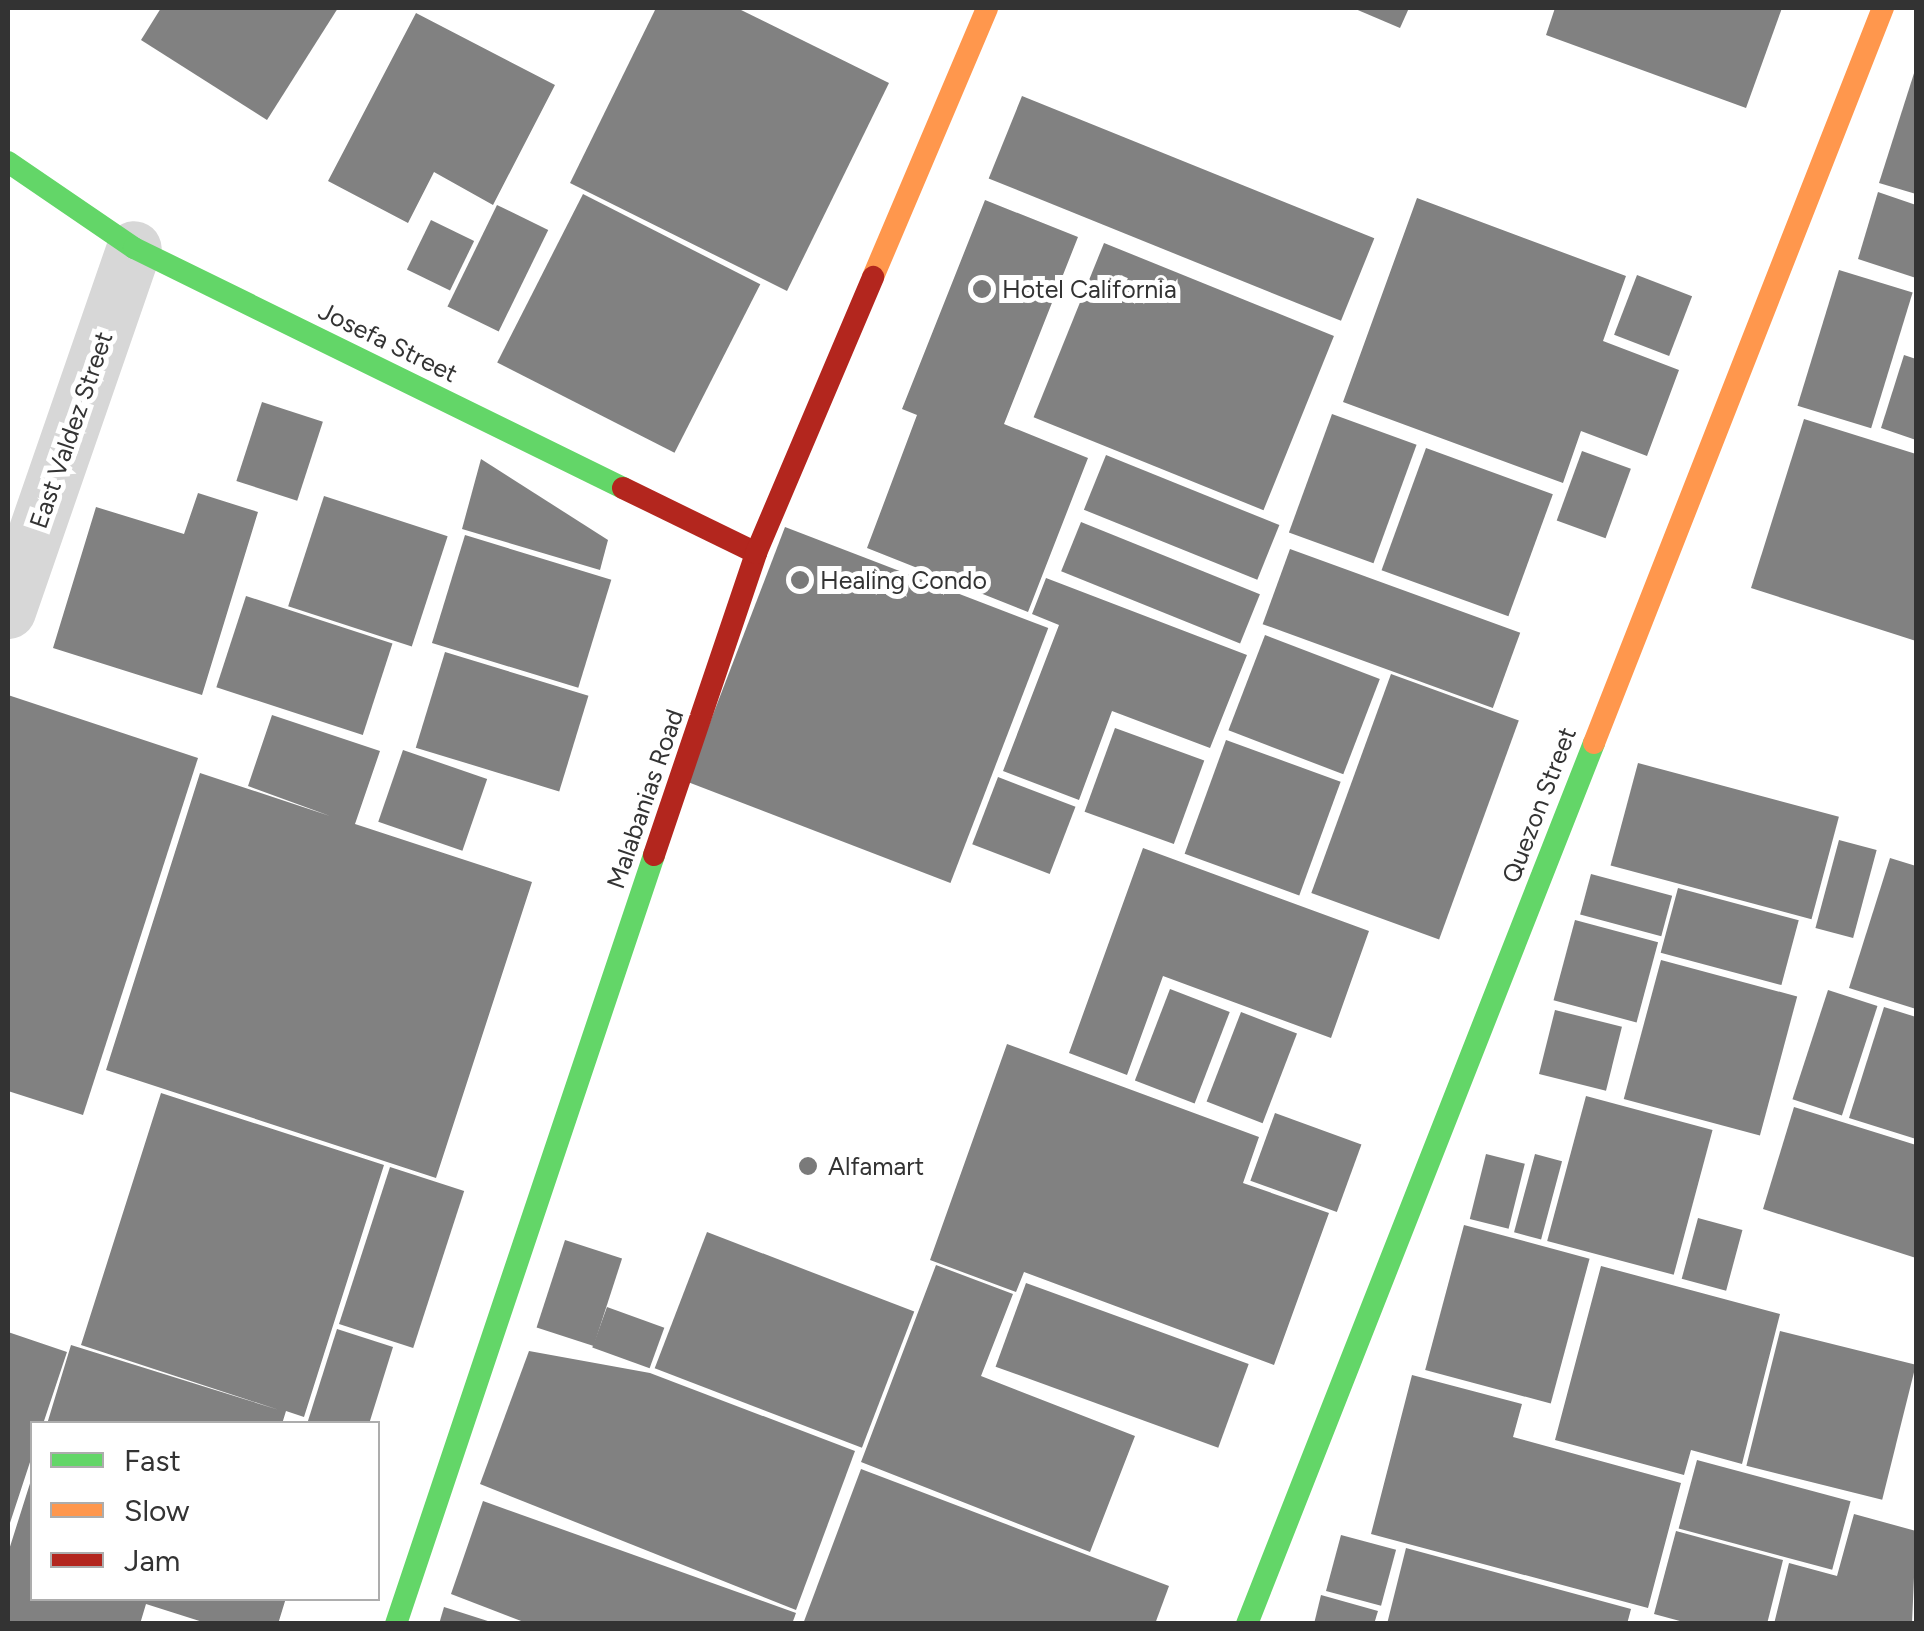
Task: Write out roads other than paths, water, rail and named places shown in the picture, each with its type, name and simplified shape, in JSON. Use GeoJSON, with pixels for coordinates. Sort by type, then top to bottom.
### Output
{"type":"FeatureCollection","features":[{"type":"Feature","properties":{"kind":"street","name":"Malabanias Road"},"geometry":{"type":"LineString","coordinates":[[396,1624],[756,552],[987,8]]}},
{"type":"Feature","properties":{"kind":"street","name":"Quezon Street"},"geometry":{"type":"LineString","coordinates":[[1247,1624],[1882,8]]}},
{"type":"Feature","properties":{"kind":"street","name":"Josefa Street"},"geometry":{"type":"LineString","coordinates":[[8,162],[134,248],[756,552]]}},
{"type":"Feature","properties":{"kind":"street","name":"East Valdez Street"},"geometry":{"type":"LineString","coordinates":[[8,611],[134,248]]}},
{"type":"Feature","properties":{"kind":"place","name":"Hotel California"},"geometry":{"type":"Point","coordinates":[982,289]}},
{"type":"Feature","properties":{"kind":"place","name":"Healing Condo"},"geometry":{"type":"Point","coordinates":[800,580]}},
{"type":"Feature","properties":{"kind":"place","name":"Alfamart"},"geometry":{"type":"Point","coordinates":[808,1166]}}]}
